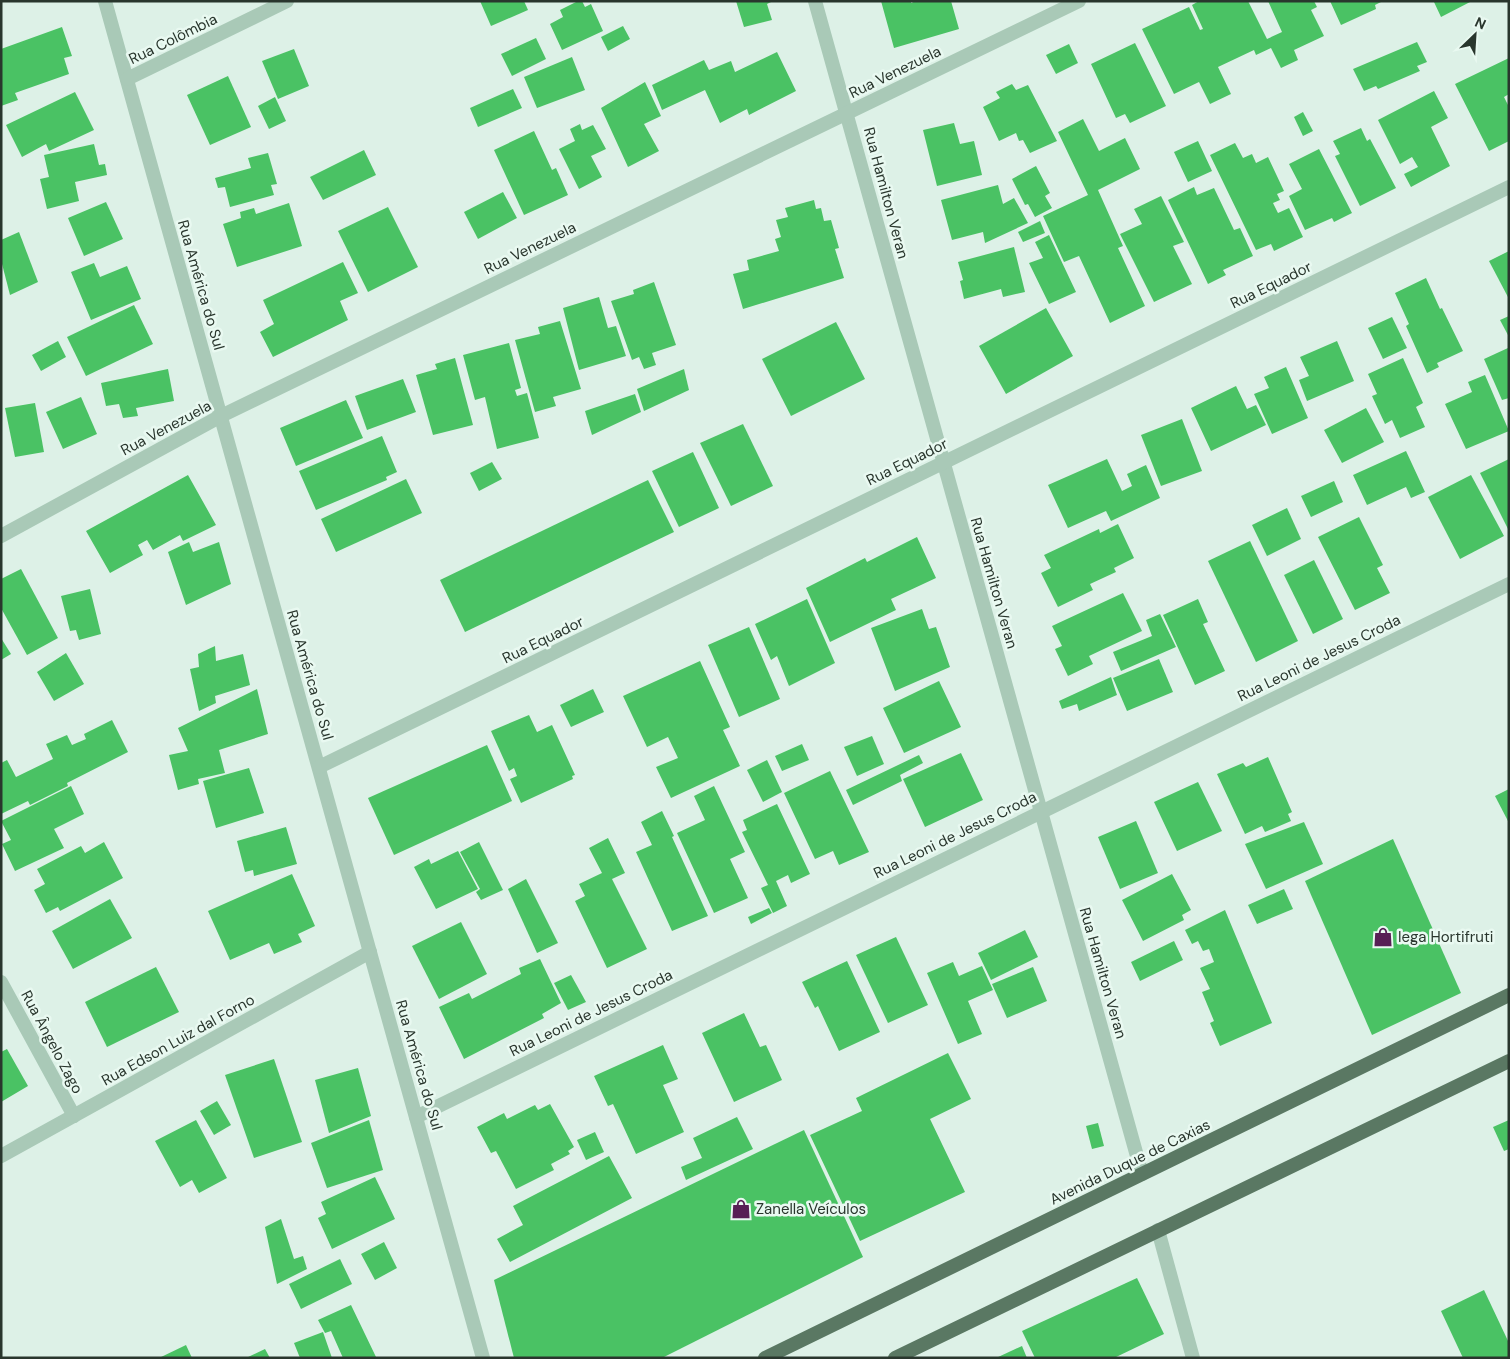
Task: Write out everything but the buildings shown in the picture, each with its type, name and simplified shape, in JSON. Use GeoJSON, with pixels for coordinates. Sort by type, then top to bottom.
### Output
{"type":"FeatureCollection","features":[{"type":"Feature","properties":{"kind":"main road","name":"Avenida Duque de Caxias"},"geometry":{"type":"LineString","coordinates":[[765,1358],[1509,995]]}},
{"type":"Feature","properties":{"kind":"main road"},"geometry":{"type":"LineString","coordinates":[[895,1358],[1509,1061]]}},
{"type":"Feature","properties":{"kind":"street","name":"Rua América do Sul"},"geometry":{"type":"LineString","coordinates":[[105,1],[483,1358]]}},
{"type":"Feature","properties":{"kind":"street","name":"Rua Colômbia"},"geometry":{"type":"LineString","coordinates":[[127,79],[287,1]]}},
{"type":"Feature","properties":{"kind":"street","name":"Rua Hamilton Veran"},"geometry":{"type":"LineString","coordinates":[[815,1],[1142,1174]]}},
{"type":"Feature","properties":{"kind":"street","name":"Rua Venezuela"},"geometry":{"type":"LineString","coordinates":[[1,536],[221,416],[1080,1]]}},
{"type":"Feature","properties":{"kind":"street","name":"Rua Equador"},"geometry":{"type":"LineString","coordinates":[[319,767],[1509,187]]}},
{"type":"Feature","properties":{"kind":"street","name":"Rua Leoni de Jesus Croda"},"geometry":{"type":"LineString","coordinates":[[416,1117],[1509,584]]}},
{"type":"Feature","properties":{"kind":"street","name":"Rua Edson Luiz dal Forno"},"geometry":{"type":"LineString","coordinates":[[1,1156],[370,952]]}},
{"type":"Feature","properties":{"kind":"street","name":"Rua Ângelo Zago"},"geometry":{"type":"LineString","coordinates":[[1,982],[74,1116]]}},
{"type":"Feature","properties":{"kind":"street"},"geometry":{"type":"LineString","coordinates":[[1158,1230],[1193,1358]]}},
{"type":"Feature","properties":{"kind":"place","name":"Iega Hortifruti"},"geometry":{"type":"Point","coordinates":[1383,937]}},
{"type":"Feature","properties":{"kind":"place","name":"Zanella Veículos"},"geometry":{"type":"Point","coordinates":[741,1209]}}]}
